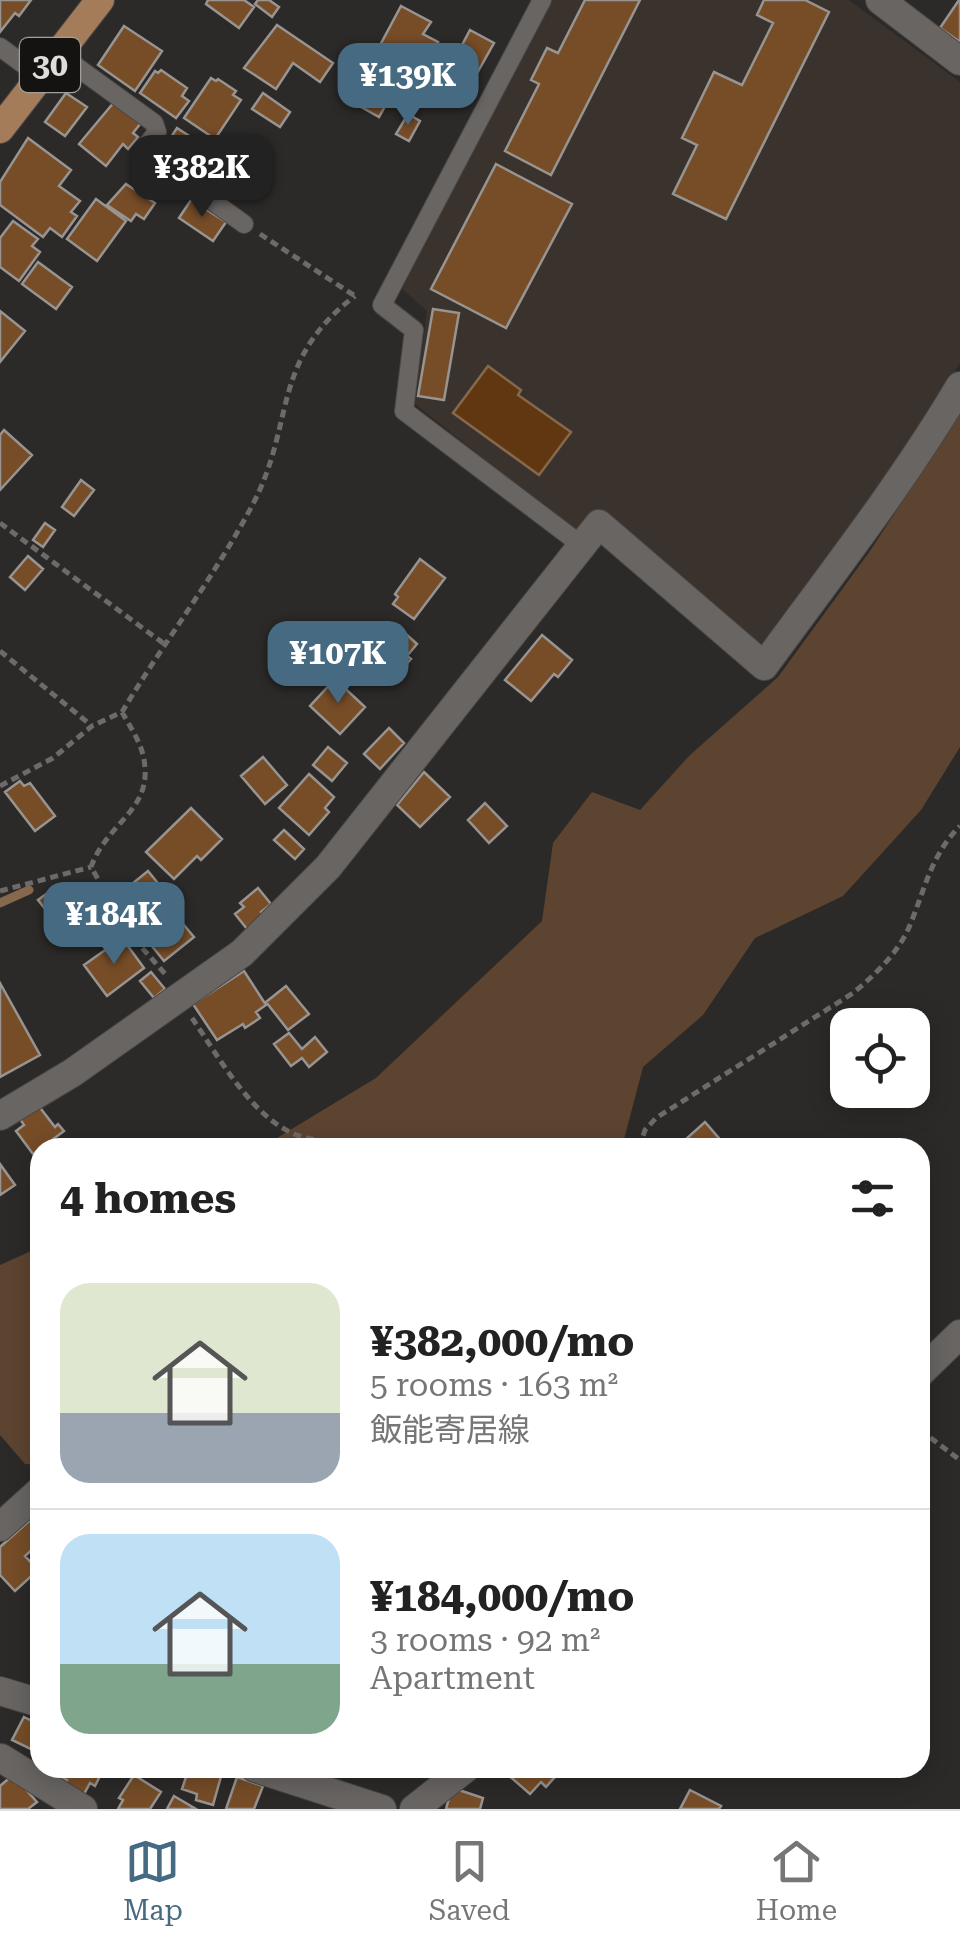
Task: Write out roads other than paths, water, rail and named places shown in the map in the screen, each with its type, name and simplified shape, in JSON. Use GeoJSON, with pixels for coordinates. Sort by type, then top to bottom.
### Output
{"type":"FeatureCollection","features":[{"type":"Feature","properties":{"kind":"main road","name":"30"},"geometry":{"type":"LineString","coordinates":[[0,130],[100,0]]}},
{"type":"Feature","properties":{"kind":"street"},"geometry":{"type":"LineString","coordinates":[[880,0],[960,62]]}},
{"type":"Feature","properties":{"kind":"street"},"geometry":{"type":"LineString","coordinates":[[0,1116],[72,1073],[242,953],[328,867],[599,524],[764,666],[879,508],[960,386]]}},
{"type":"Feature","properties":{"kind":"street"},"geometry":{"type":"LineString","coordinates":[[930,1363],[960,1334]]}},
{"type":"Feature","properties":{"kind":"street"},"geometry":{"type":"LineString","coordinates":[[0,1527],[30,1500]]}},
{"type":"Feature","properties":{"kind":"street"},"geometry":{"type":"LineString","coordinates":[[0,1691],[30,1700]]}},
{"type":"Feature","properties":{"kind":"street"},"geometry":{"type":"LineString","coordinates":[[0,1756],[30,1775]]}},
{"type":"Feature","properties":{"kind":"street"},"geometry":{"type":"LineString","coordinates":[[34,1778],[83,1809]]}},
{"type":"Feature","properties":{"kind":"street"},"geometry":{"type":"LineString","coordinates":[[275,1778],[315,1798],[382,1809]]}},
{"type":"Feature","properties":{"kind":"street"},"geometry":{"type":"LineString","coordinates":[[414,1809],[453,1778]]}},
{"type":"Feature","properties":{"kind":"lane"},"geometry":{"type":"LineString","coordinates":[[542,0],[382,305],[414,330],[404,411],[580,544]]}},
{"type":"Feature","properties":{"kind":"lane"},"geometry":{"type":"LineString","coordinates":[[0,47],[41,77]]}},
{"type":"Feature","properties":{"kind":"lane"},"geometry":{"type":"LineString","coordinates":[[58,54],[154,123],[157,132],[146,146],[150,156],[244,224]]}},
{"type":"Feature","properties":{"kind":"waterway"},"geometry":{"type":"LineString","coordinates":[[0,903],[29,890]]}}]}
